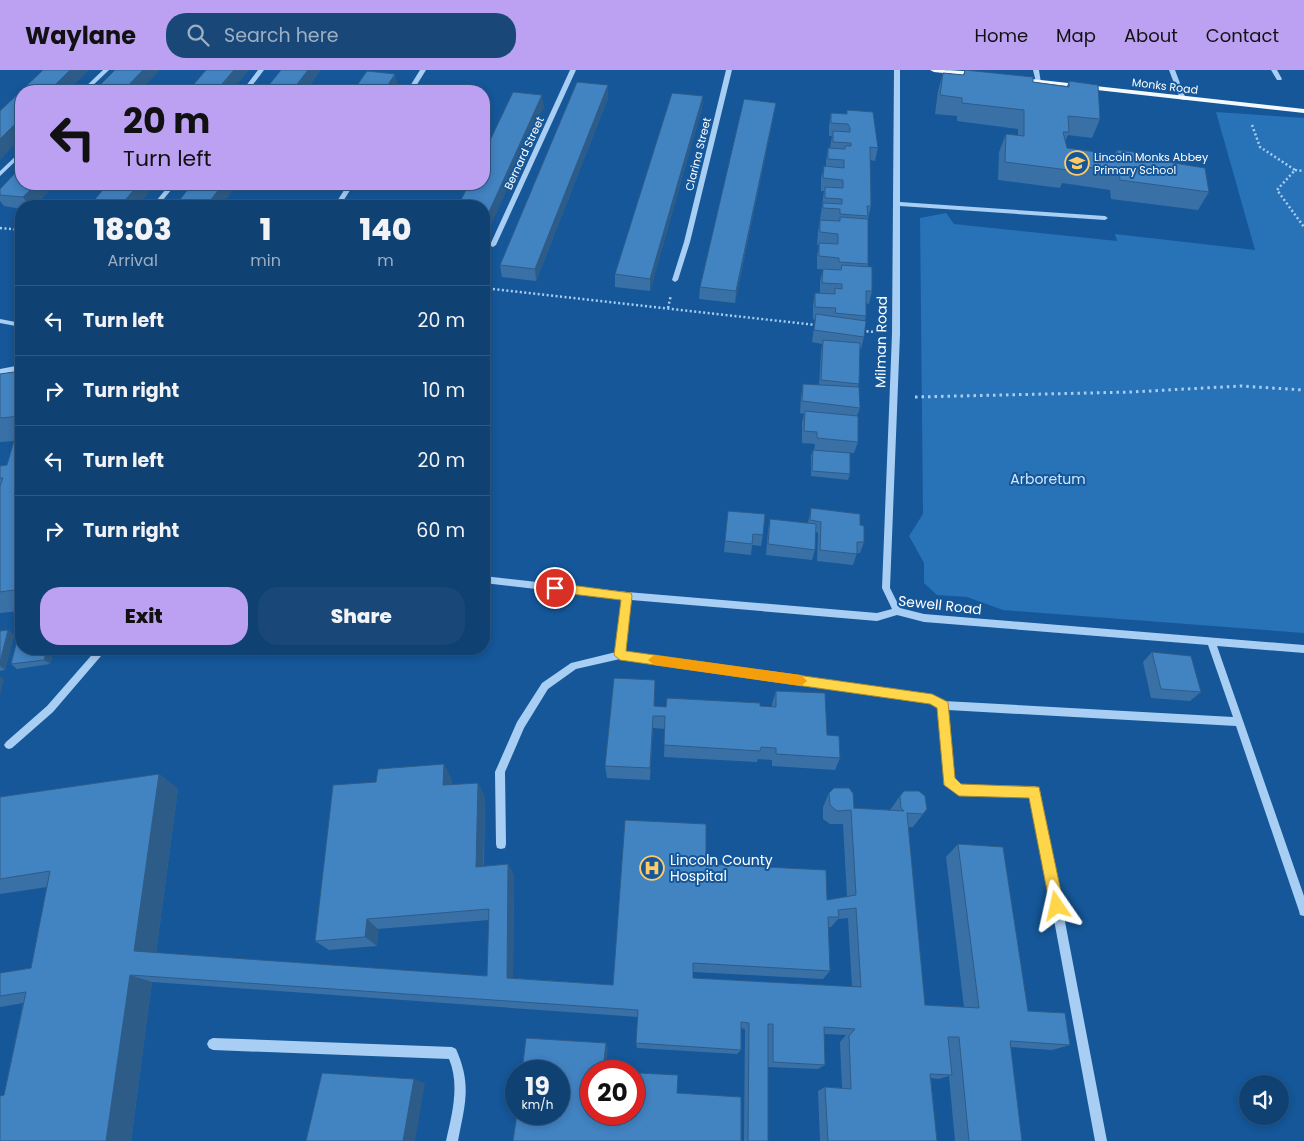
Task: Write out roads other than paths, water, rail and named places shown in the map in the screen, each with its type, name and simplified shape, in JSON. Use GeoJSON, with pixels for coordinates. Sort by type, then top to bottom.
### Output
{"type":"FeatureCollection","features":[{"type":"Feature","properties":{"kind":"main road"},"geometry":{"type":"LineString","coordinates":[[934,70],[991,77]]}},
{"type":"Feature","properties":{"kind":"main road","name":"Monks Road"},"geometry":{"type":"LineString","coordinates":[[1008,79],[1184,100],[1304,111]]}},
{"type":"Feature","properties":{"kind":"street"},"geometry":{"type":"LineString","coordinates":[[90,85],[106,70]]}},
{"type":"Feature","properties":{"kind":"street"},"geometry":{"type":"LineString","coordinates":[[250,85],[261,70]]}},
{"type":"Feature","properties":{"kind":"street"},"geometry":{"type":"LineString","coordinates":[[414,85],[423,70]]}},
{"type":"Feature","properties":{"kind":"street","name":"Bernard Street"},"geometry":{"type":"LineString","coordinates":[[493,245],[573,70]]}},
{"type":"Feature","properties":{"kind":"street","name":"Clarina Street"},"geometry":{"type":"LineString","coordinates":[[675,280],[687,242],[729,70]]}},
{"type":"Feature","properties":{"kind":"street","name":"Milman Road"},"geometry":{"type":"LineString","coordinates":[[897,70],[896,334],[886,588],[897,611]]}},
{"type":"Feature","properties":{"kind":"street"},"geometry":{"type":"LineString","coordinates":[[1036,70],[1039,82]]}},
{"type":"Feature","properties":{"kind":"street"},"geometry":{"type":"LineString","coordinates":[[1172,70],[1184,100]]}},
{"type":"Feature","properties":{"kind":"street"},"geometry":{"type":"LineString","coordinates":[[1274,70],[1279,79]]}},
{"type":"Feature","properties":{"kind":"street"},"geometry":{"type":"LineString","coordinates":[[0,174],[15,159]]}},
{"type":"Feature","properties":{"kind":"street"},"geometry":{"type":"LineString","coordinates":[[160,200],[168,190]]}},
{"type":"Feature","properties":{"kind":"street"},"geometry":{"type":"LineString","coordinates":[[896,204],[1106,218]]}},
{"type":"Feature","properties":{"kind":"street"},"geometry":{"type":"LineString","coordinates":[[0,321],[15,324]]}},
{"type":"Feature","properties":{"kind":"street"},"geometry":{"type":"LineString","coordinates":[[0,372],[15,369]]}},
{"type":"Feature","properties":{"kind":"street","name":"Sewell Road"},"geometry":{"type":"LineString","coordinates":[[490,580],[627,596],[877,617],[897,611],[924,618],[1212,643],[1304,649]]}},
{"type":"Feature","properties":{"kind":"street"},"geometry":{"type":"LineString","coordinates":[[620,655],[627,596]]}},
{"type":"Feature","properties":{"kind":"street"},"geometry":{"type":"LineString","coordinates":[[1212,643],[1304,911]]}},
{"type":"Feature","properties":{"kind":"street"},"geometry":{"type":"LineString","coordinates":[[9,745],[50,709],[97,655]]}},
{"type":"Feature","properties":{"kind":"street"},"geometry":{"type":"LineString","coordinates":[[501,844],[500,772],[525,718],[545,686],[574,666],[620,655],[932,699],[943,706],[1239,722]]}},
{"type":"Feature","properties":{"kind":"street"},"geometry":{"type":"LineString","coordinates":[[943,706],[949,780],[959,790],[1035,792],[1101,1141]]}},
{"type":"Feature","properties":{"kind":"street"},"geometry":{"type":"LineString","coordinates":[[213,1044],[452,1053],[462,1080],[452,1141]]}},
{"type":"Feature","properties":{"kind":"place","name":"Lincoln Monks Abbey Primary School"},"geometry":{"type":"Point","coordinates":[1077,163]}},
{"type":"Feature","properties":{"kind":"place","name":"Lincoln County Hospital"},"geometry":{"type":"Point","coordinates":[652,868]}},
{"type":"Feature","properties":{"kind":"park label","name":"Arboretum"},"geometry":{"type":"Point","coordinates":[1048,479]}}]}
